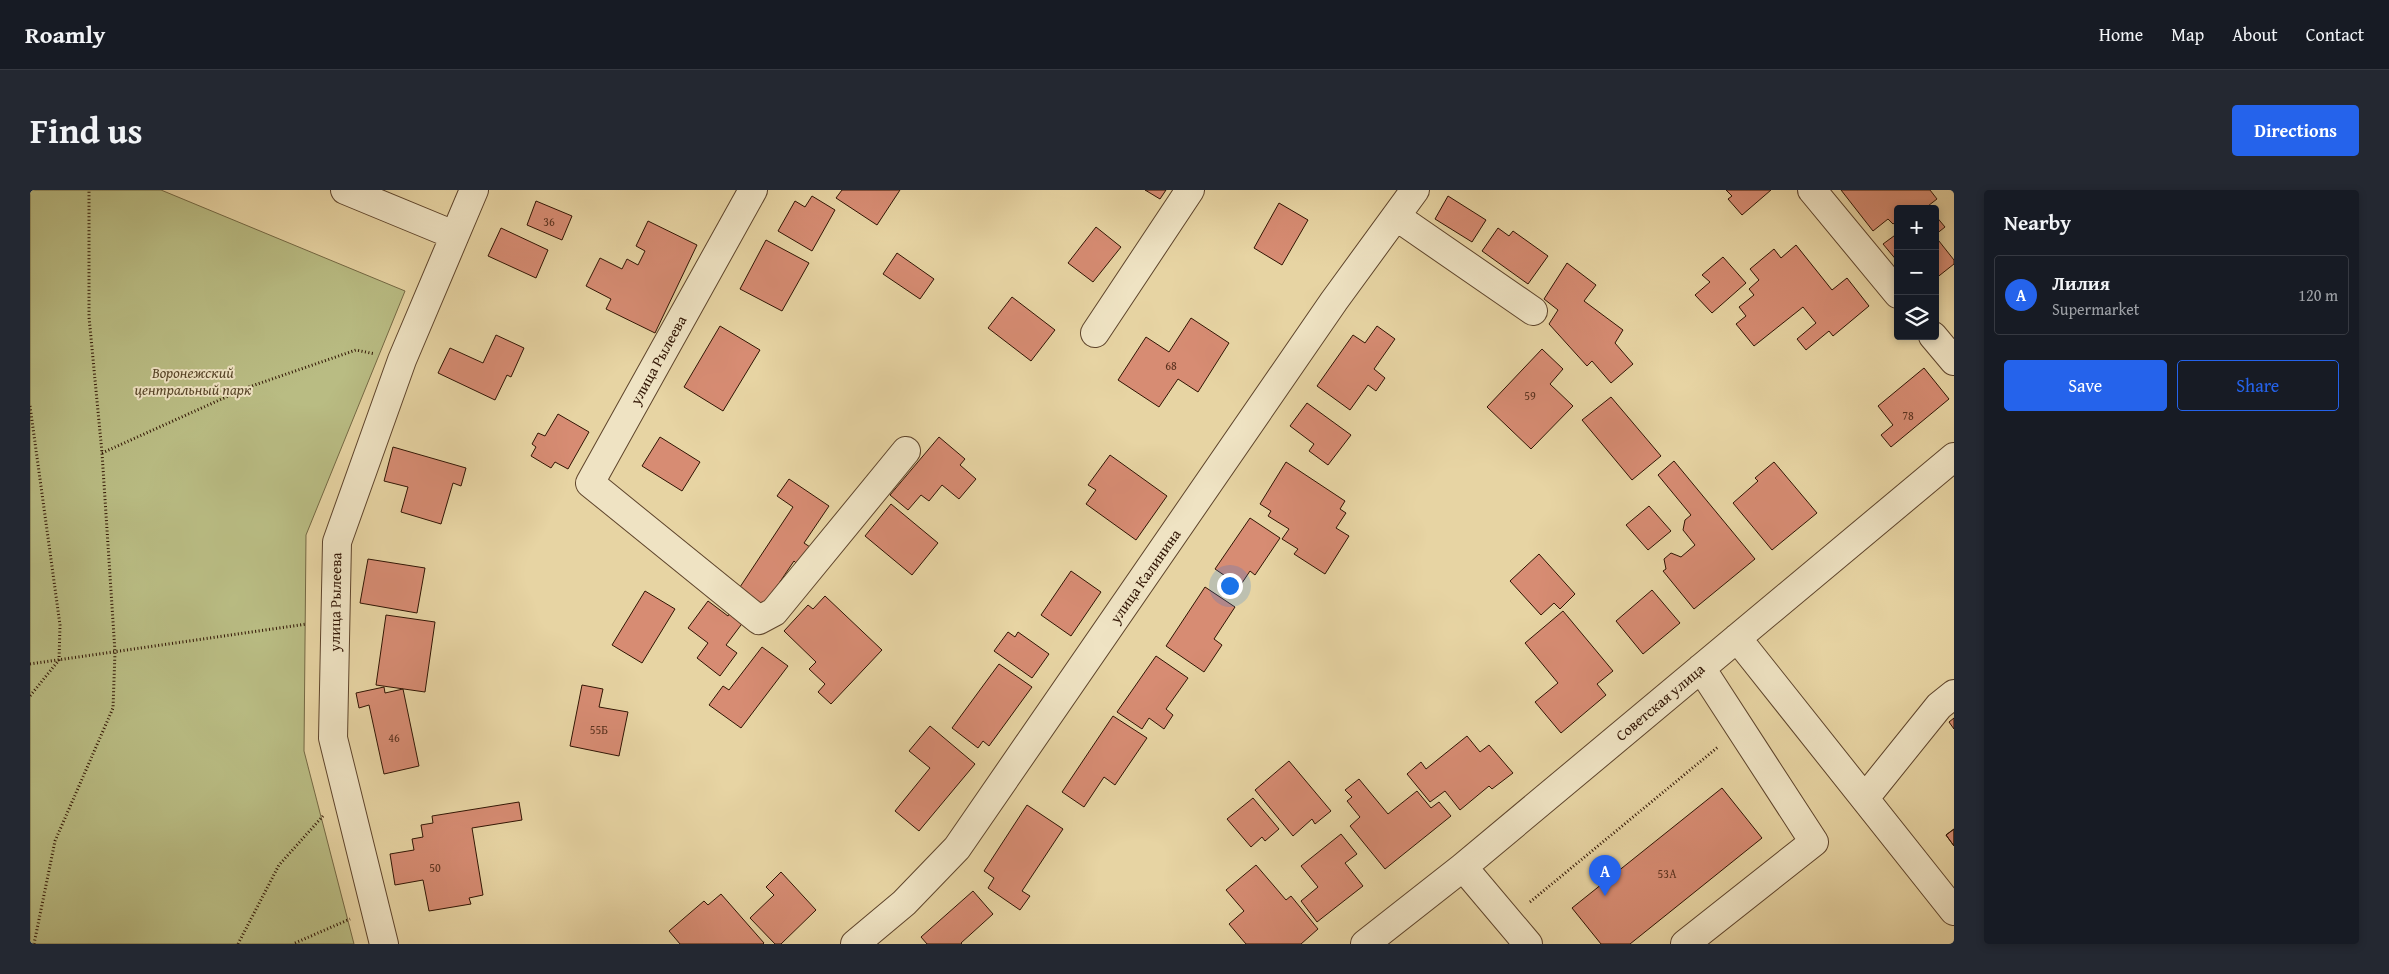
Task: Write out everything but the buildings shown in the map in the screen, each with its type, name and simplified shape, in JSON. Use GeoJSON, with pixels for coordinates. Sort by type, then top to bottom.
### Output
{"type":"FeatureCollection","features":[{"type":"Feature","properties":{"kind":"street"},"geometry":{"type":"LineString","coordinates":[[345,190],[454,235]]}},
{"type":"Feature","properties":{"kind":"street","name":"улица Рылеева"},"geometry":{"type":"LineString","coordinates":[[384,944],[333,738],[336,542],[402,360],[474,190]]}},
{"type":"Feature","properties":{"kind":"street","name":"улица Рылеева"},"geometry":{"type":"LineString","coordinates":[[753,190],[590,483],[759,620],[774,612],[906,451]]}},
{"type":"Feature","properties":{"kind":"street"},"geometry":{"type":"LineString","coordinates":[[1095,333],[1190,190]]}},
{"type":"Feature","properties":{"kind":"street","name":"улица Калинина"},"geometry":{"type":"LineString","coordinates":[[855,944],[904,903],[957,848],[1334,301],[1415,190]]}},
{"type":"Feature","properties":{"kind":"street"},"geometry":{"type":"LineString","coordinates":[[1812,190],[1894,289]]}},
{"type":"Feature","properties":{"kind":"street"},"geometry":{"type":"LineString","coordinates":[[1397,217],[1533,311]]}},
{"type":"Feature","properties":{"kind":"street"},"geometry":{"type":"LineString","coordinates":[[1936,340],[1954,361]]}},
{"type":"Feature","properties":{"kind":"street","name":"Советская улица"},"geometry":{"type":"LineString","coordinates":[[1365,944],[1463,867],[1954,458]]}},
{"type":"Feature","properties":{"kind":"street"},"geometry":{"type":"LineString","coordinates":[[1737,638],[1954,911]]}},
{"type":"Feature","properties":{"kind":"street"},"geometry":{"type":"LineString","coordinates":[[1685,944],[1814,842],[1701,668]]}},
{"type":"Feature","properties":{"kind":"street"},"geometry":{"type":"LineString","coordinates":[[1865,798],[1939,706],[1954,694]]}},
{"type":"Feature","properties":{"kind":"street"},"geometry":{"type":"LineString","coordinates":[[1463,867],[1528,944]]}},
{"type":"Feature","properties":{"kind":"path"},"geometry":{"type":"LineString","coordinates":[[34,944],[55,841],[113,708],[115,652],[102,453],[89,317],[89,190]]}},
{"type":"Feature","properties":{"kind":"path"},"geometry":{"type":"LineString","coordinates":[[102,453],[246,388],[356,350],[402,360]]}},
{"type":"Feature","properties":{"kind":"path"},"geometry":{"type":"LineString","coordinates":[[30,406],[60,625],[59,660],[30,696]]}},
{"type":"Feature","properties":{"kind":"path"},"geometry":{"type":"LineString","coordinates":[[30,664],[335,620]]}},
{"type":"Feature","properties":{"kind":"path"},"geometry":{"type":"LineString","coordinates":[[1508,920],[1740,730]]}},
{"type":"Feature","properties":{"kind":"path"},"geometry":{"type":"LineString","coordinates":[[238,944],[254,910],[280,865],[324,814],[353,822]]}},
{"type":"Feature","properties":{"kind":"path"},"geometry":{"type":"LineString","coordinates":[[295,943],[376,908]]}},
{"type":"Feature","properties":{"kind":"green space","name":"Воронежский центральный парк"},"geometry":{"type":"Polygon","coordinates":[[[30,190],[161,190],[405,291],[306,535],[304,751],[354,944],[30,944],[30,190]]]}},
{"type":"Feature","properties":{"kind":"place","name":"Лилия"},"geometry":{"type":"Point","coordinates":[1605,896]}}]}
